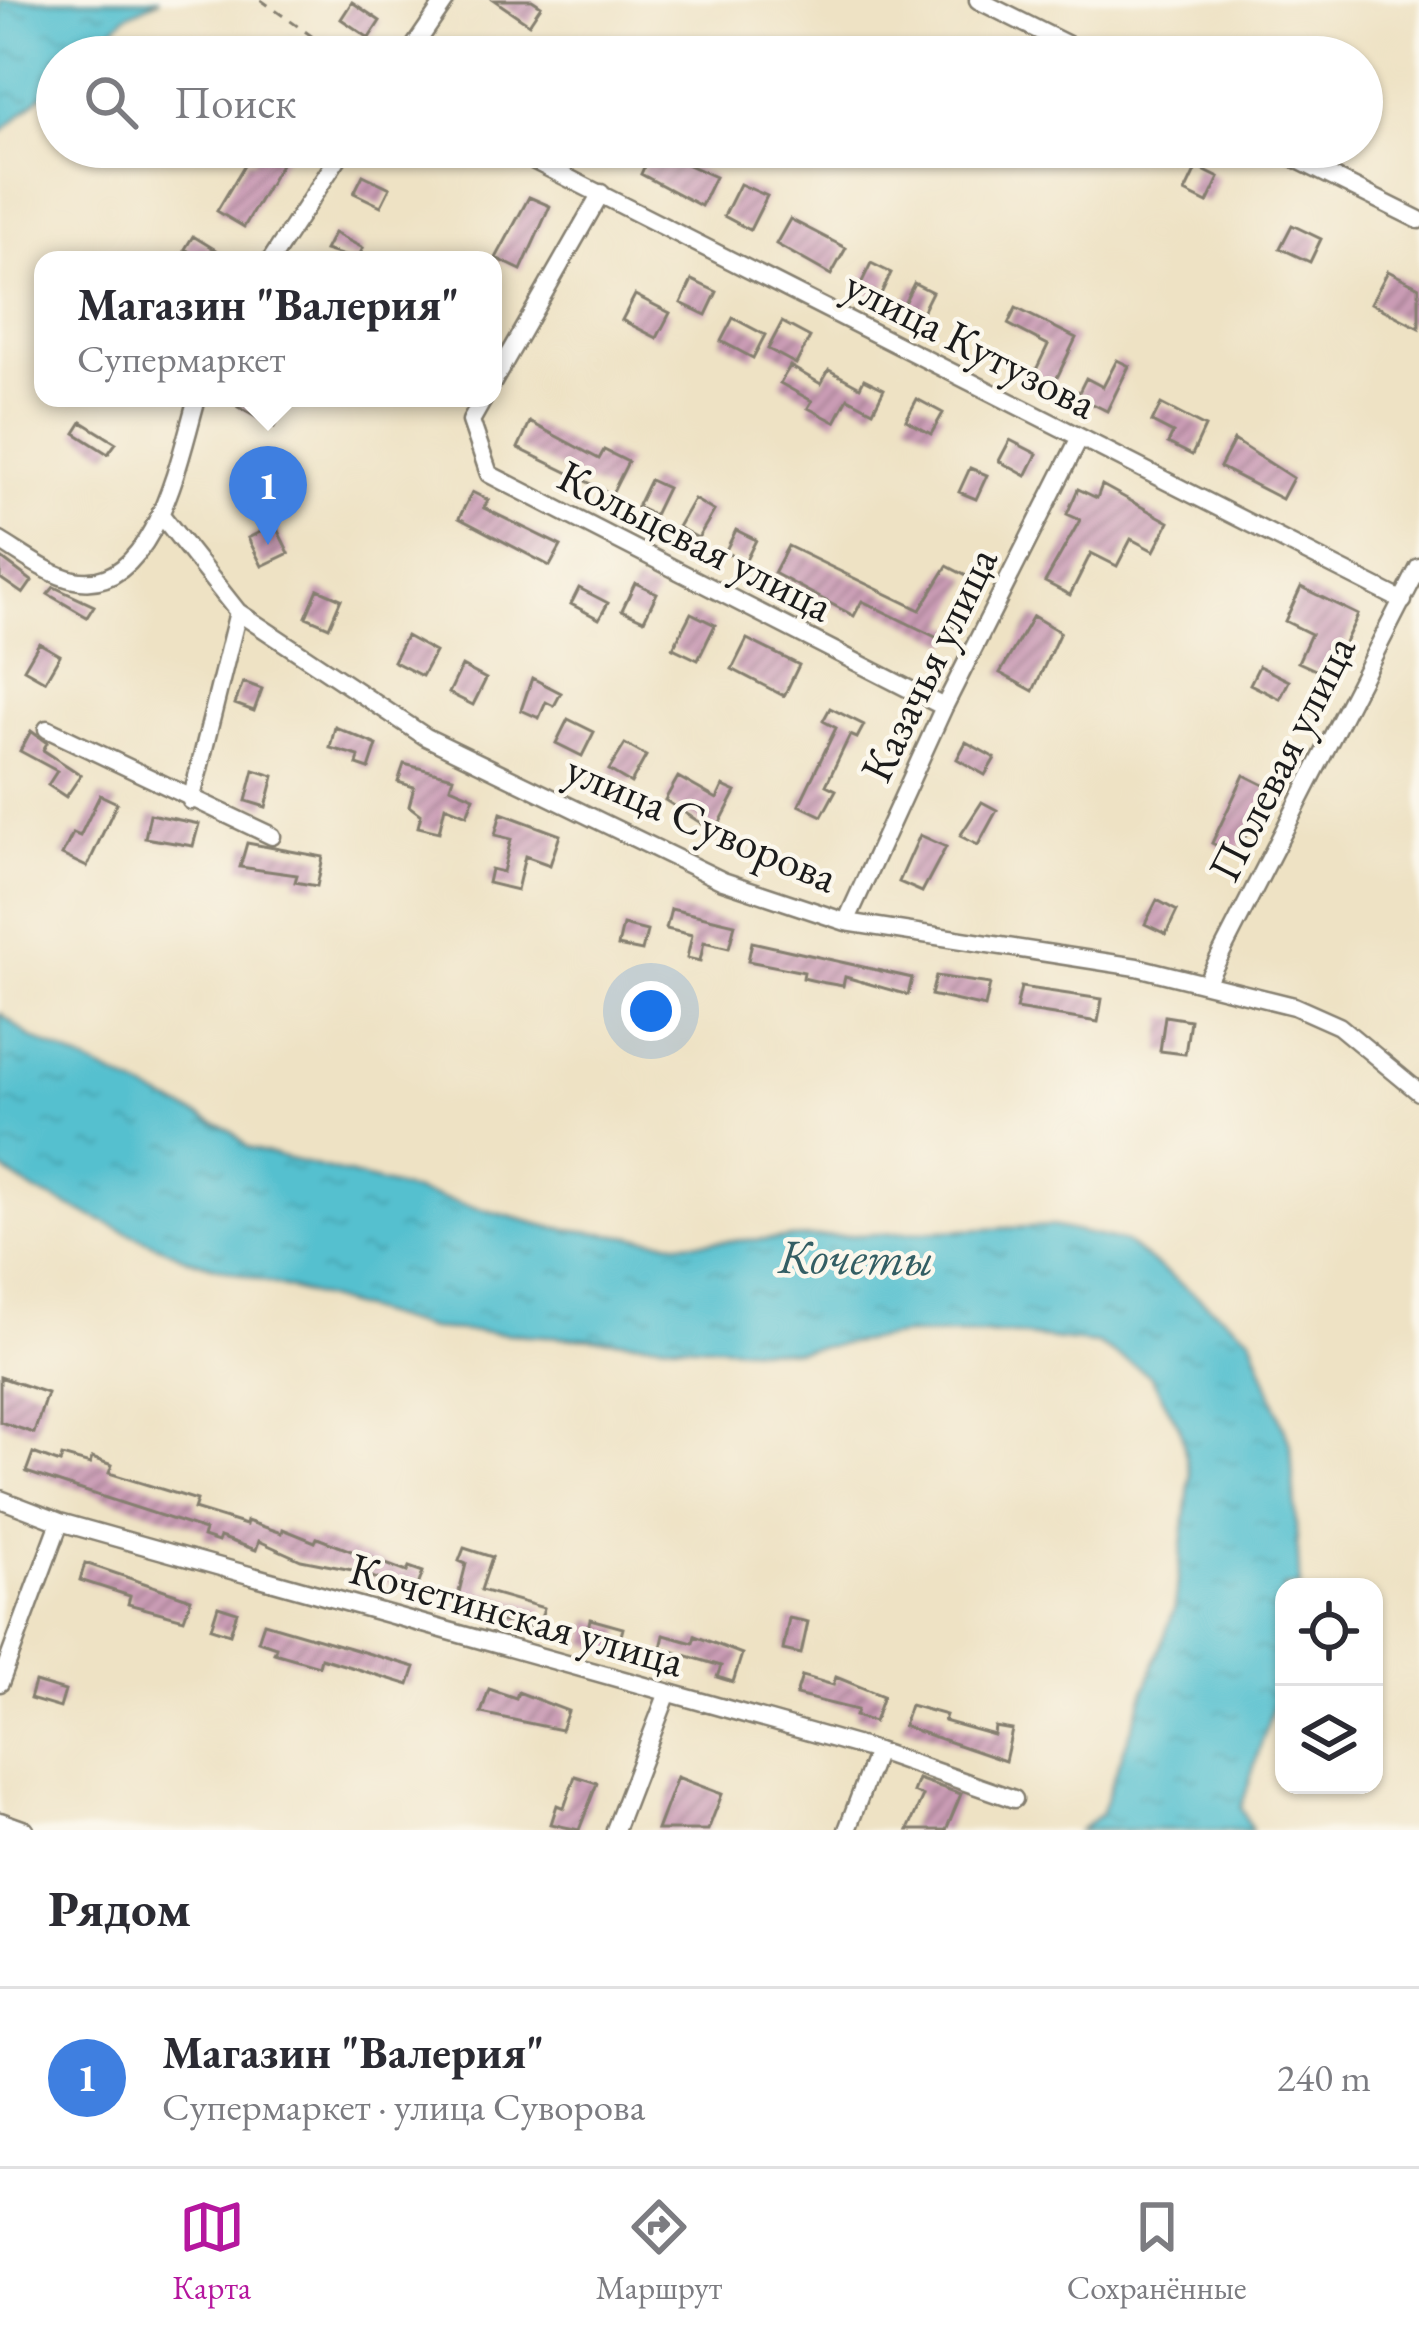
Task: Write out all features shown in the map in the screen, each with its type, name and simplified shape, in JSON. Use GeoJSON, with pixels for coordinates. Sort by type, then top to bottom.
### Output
{"type":"FeatureCollection","features":[{"type":"Feature","properties":{"kind":"street"},"geometry":{"type":"LineString","coordinates":[[421,36],[446,0]]}},
{"type":"Feature","properties":{"kind":"street"},"geometry":{"type":"LineString","coordinates":[[978,0],[1050,36]]}},
{"type":"Feature","properties":{"kind":"street"},"geometry":{"type":"LineString","coordinates":[[277,251],[331,168]]}},
{"type":"Feature","properties":{"kind":"street","name":"улица Кутузова"},"geometry":{"type":"LineString","coordinates":[[549,168],[1403,601]]}},
{"type":"Feature","properties":{"kind":"street"},"geometry":{"type":"LineString","coordinates":[[1314,168],[1419,220]]}},
{"type":"Feature","properties":{"kind":"street"},"geometry":{"type":"LineString","coordinates":[[502,366],[601,194]]}},
{"type":"Feature","properties":{"kind":"street"},"geometry":{"type":"LineString","coordinates":[[0,542],[70,580],[95,582],[124,568],[162,516],[193,407]]}},
{"type":"Feature","properties":{"kind":"street","name":"Кольцевая улица"},"geometry":{"type":"LineString","coordinates":[[479,407],[471,421],[489,473],[944,707]]}},
{"type":"Feature","properties":{"kind":"street","name":"Казачья улица"},"geometry":{"type":"LineString","coordinates":[[846,922],[944,707],[1079,439]]}},
{"type":"Feature","properties":{"kind":"street","name":"улица Суворова"},"geometry":{"type":"LineString","coordinates":[[162,516],[238,612],[426,737],[723,880],[846,922],[1206,982],[1294,1006],[1340,1026],[1419,1092]]}},
{"type":"Feature","properties":{"kind":"street","name":"Полевая улица"},"geometry":{"type":"LineString","coordinates":[[1206,982],[1419,567]]}},
{"type":"Feature","properties":{"kind":"street"},"geometry":{"type":"LineString","coordinates":[[191,800],[238,612]]}},
{"type":"Feature","properties":{"kind":"street"},"geometry":{"type":"LineString","coordinates":[[46,729],[272,836]]}},
{"type":"Feature","properties":{"kind":"street","name":"Кочетинская улица"},"geometry":{"type":"LineString","coordinates":[[0,1499],[60,1522],[878,1751],[1014,1799]]}},
{"type":"Feature","properties":{"kind":"street"},"geometry":{"type":"LineString","coordinates":[[0,1683],[60,1522]]}},
{"type":"Feature","properties":{"kind":"street"},"geometry":{"type":"LineString","coordinates":[[615,1830],[667,1695]]}},
{"type":"Feature","properties":{"kind":"street"},"geometry":{"type":"LineString","coordinates":[[847,1830],[878,1751]]}},
{"type":"Feature","properties":{"kind":"street"},"geometry":{"type":"LineString","coordinates":[[0,1821],[26,1830]]}},
{"type":"Feature","properties":{"kind":"path"},"geometry":{"type":"LineString","coordinates":[[261,0],[312,36]]}},
{"type":"Feature","properties":{"kind":"water"},"geometry":{"type":"Polygon","coordinates":[[[0,0],[160,0],[127,15],[105,36],[36,36],[36,101],[0,133],[0,0]]]}},
{"type":"Feature","properties":{"kind":"water","name":"Кочеты"},"geometry":{"type":"Polygon","coordinates":[[[0,1013],[30,1037],[232,1131],[248,1148],[550,1227],[683,1243],[1052,1226],[1125,1242],[1251,1337],[1291,1447],[1299,1578],[1275,1578],[1275,1700],[1241,1808],[1252,1830],[1080,1830],[1101,1814],[1175,1607],[1190,1476],[1180,1428],[1150,1375],[1097,1344],[1007,1334],[904,1335],[795,1351],[430,1329],[188,1259],[35,1191],[0,1168],[0,1013]]]}},
{"type":"Feature","properties":{"kind":"building"},"geometry":{"type":"Polygon","coordinates":[[[494,0],[532,0],[541,6],[529,24],[494,0]]]}},
{"type":"Feature","properties":{"kind":"building"},"geometry":{"type":"Polygon","coordinates":[[[352,2],[380,21],[366,36],[341,19],[352,2]]]}},
{"type":"Feature","properties":{"kind":"building"},"geometry":{"type":"Polygon","coordinates":[[[243,168],[279,168],[244,227],[217,211],[243,168]]]}},
{"type":"Feature","properties":{"kind":"building"},"geometry":{"type":"Polygon","coordinates":[[[644,168],[695,168],[715,177],[701,206],[641,174],[644,168]]]}},
{"type":"Feature","properties":{"kind":"building"},"geometry":{"type":"Polygon","coordinates":[[[1197,168],[1219,178],[1207,203],[1185,192],[1197,168]]]}},
{"type":"Feature","properties":{"kind":"building"},"geometry":{"type":"Polygon","coordinates":[[[363,175],[390,188],[381,206],[354,193],[363,175]]]}},
{"type":"Feature","properties":{"kind":"building"},"geometry":{"type":"Polygon","coordinates":[[[740,184],[767,196],[750,230],[724,216],[740,184]]]}},
{"type":"Feature","properties":{"kind":"building"},"geometry":{"type":"Polygon","coordinates":[[[529,197],[550,206],[521,270],[502,261],[500,251],[529,197]]]}},
{"type":"Feature","properties":{"kind":"building"},"geometry":{"type":"Polygon","coordinates":[[[790,219],[846,248],[831,275],[776,244],[790,219]]]}},
{"type":"Feature","properties":{"kind":"building"},"geometry":{"type":"Polygon","coordinates":[[[1292,225],[1321,239],[1310,262],[1280,248],[1292,225]]]}},
{"type":"Feature","properties":{"kind":"building"},"geometry":{"type":"Polygon","coordinates":[[[334,233],[363,248],[362,251],[325,250],[334,233]]]}},
{"type":"Feature","properties":{"kind":"building"},"geometry":{"type":"Polygon","coordinates":[[[193,236],[217,251],[188,251],[185,249],[193,236]]]}},
{"type":"Feature","properties":{"kind":"building"},"geometry":{"type":"Polygon","coordinates":[[[871,263],[891,273],[879,298],[859,288],[871,263]]]}},
{"type":"Feature","properties":{"kind":"building"},"geometry":{"type":"Polygon","coordinates":[[[1388,271],[1419,287],[1419,328],[1371,303],[1388,271]]]}},
{"type":"Feature","properties":{"kind":"building"},"geometry":{"type":"Polygon","coordinates":[[[692,280],[717,292],[706,315],[681,303],[692,280]]]}},
{"type":"Feature","properties":{"kind":"building"},"geometry":{"type":"Polygon","coordinates":[[[914,283],[932,292],[919,318],[901,309],[914,283]]]}},
{"type":"Feature","properties":{"kind":"building"},"geometry":{"type":"Polygon","coordinates":[[[635,295],[670,313],[657,338],[622,320],[635,295]]]}},
{"type":"Feature","properties":{"kind":"building"},"geometry":{"type":"Polygon","coordinates":[[[1016,308],[1076,338],[1054,384],[1034,374],[1048,345],[1008,324],[1016,308]]]}},
{"type":"Feature","properties":{"kind":"building"},"geometry":{"type":"Polygon","coordinates":[[[733,318],[765,335],[753,358],[721,341],[733,318]]]}},
{"type":"Feature","properties":{"kind":"building"},"geometry":{"type":"Polygon","coordinates":[[[782,322],[810,337],[796,364],[768,349],[782,322]]]}},
{"type":"Feature","properties":{"kind":"building"},"geometry":{"type":"Polygon","coordinates":[[[1117,360],[1129,366],[1107,411],[1077,396],[1086,378],[1103,387],[1117,360]]]}},
{"type":"Feature","properties":{"kind":"building"},"geometry":{"type":"Polygon","coordinates":[[[790,366],[821,384],[829,370],[860,387],[864,379],[884,389],[873,411],[848,398],[835,422],[808,408],[812,401],[780,383],[790,366]]]}},
{"type":"Feature","properties":{"kind":"building"},"geometry":{"type":"Polygon","coordinates":[[[917,399],[943,413],[931,434],[906,420],[917,399]]]}},
{"type":"Feature","properties":{"kind":"building"},"geometry":{"type":"Polygon","coordinates":[[[1161,404],[1205,427],[1192,455],[1168,443],[1173,433],[1152,422],[1161,404]]]}},
{"type":"Feature","properties":{"kind":"building"},"geometry":{"type":"Polygon","coordinates":[[[238,407],[283,410],[274,427],[238,407]]]}},
{"type":"Feature","properties":{"kind":"building"},"geometry":{"type":"Polygon","coordinates":[[[82,422],[116,443],[108,454],[75,433],[82,422]]]}},
{"type":"Feature","properties":{"kind":"building"},"geometry":{"type":"Polygon","coordinates":[[[530,422],[599,459],[604,450],[628,462],[612,494],[518,448],[530,422]]]}},
{"type":"Feature","properties":{"kind":"building"},"geometry":{"type":"Polygon","coordinates":[[[1010,440],[1037,454],[1026,476],[999,461],[1010,440]]]}},
{"type":"Feature","properties":{"kind":"building"},"geometry":{"type":"Polygon","coordinates":[[[1234,440],[1293,478],[1282,499],[1220,467],[1234,440]]]}},
{"type":"Feature","properties":{"kind":"building"},"geometry":{"type":"Polygon","coordinates":[[[970,468],[987,475],[976,499],[959,492],[970,468]]]}},
{"type":"Feature","properties":{"kind":"building"},"geometry":{"type":"Polygon","coordinates":[[[650,480],[667,488],[654,515],[637,507],[650,480]]]}},
{"type":"Feature","properties":{"kind":"building"},"geometry":{"type":"Polygon","coordinates":[[[1102,485],[1169,522],[1154,551],[1131,539],[1117,566],[1091,553],[1070,595],[1045,582],[1080,520],[1067,514],[1078,489],[1097,498],[1102,485]]]}},
{"type":"Feature","properties":{"kind":"building"},"geometry":{"type":"Polygon","coordinates":[[[472,492],[488,500],[484,508],[561,546],[550,566],[459,518],[472,492]]]}},
{"type":"Feature","properties":{"kind":"building"},"geometry":{"type":"Polygon","coordinates":[[[694,499],[714,511],[698,538],[678,527],[694,499]]]}},
{"type":"Feature","properties":{"kind":"building"},"geometry":{"type":"Polygon","coordinates":[[[275,525],[289,553],[262,566],[248,538],[275,525]]]}},
{"type":"Feature","properties":{"kind":"building"},"geometry":{"type":"Polygon","coordinates":[[[736,530],[756,540],[745,562],[725,552],[736,530]]]}},
{"type":"Feature","properties":{"kind":"building"},"geometry":{"type":"Polygon","coordinates":[[[788,546],[920,610],[947,566],[970,578],[947,624],[958,629],[950,644],[862,601],[854,616],[774,573],[788,546]]]}},
{"type":"Feature","properties":{"kind":"building"},"geometry":{"type":"Polygon","coordinates":[[[0,557],[32,581],[23,594],[0,578],[0,557]]]}},
{"type":"Feature","properties":{"kind":"building"},"geometry":{"type":"Polygon","coordinates":[[[635,583],[657,593],[644,620],[622,610],[635,583]]]}},
{"type":"Feature","properties":{"kind":"building"},"geometry":{"type":"Polygon","coordinates":[[[54,587],[94,606],[87,617],[48,594],[54,587]]]}},
{"type":"Feature","properties":{"kind":"building"},"geometry":{"type":"Polygon","coordinates":[[[1301,587],[1358,615],[1329,676],[1298,662],[1311,634],[1285,621],[1301,587]]]}},
{"type":"Feature","properties":{"kind":"building"},"geometry":{"type":"Polygon","coordinates":[[[579,588],[608,603],[599,619],[571,604],[579,588]]]}},
{"type":"Feature","properties":{"kind":"building"},"geometry":{"type":"Polygon","coordinates":[[[318,589],[341,599],[329,627],[306,617],[318,589]]]}},
{"type":"Feature","properties":{"kind":"building"},"geometry":{"type":"Polygon","coordinates":[[[691,613],[715,625],[698,660],[673,648],[691,613]]]}},
{"type":"Feature","properties":{"kind":"building"},"geometry":{"type":"Polygon","coordinates":[[[1033,616],[1060,632],[1033,691],[1000,673],[1033,616]]]}},
{"type":"Feature","properties":{"kind":"building"},"geometry":{"type":"Polygon","coordinates":[[[406,636],[435,652],[422,676],[393,661],[406,636]]]}},
{"type":"Feature","properties":{"kind":"building"},"geometry":{"type":"Polygon","coordinates":[[[747,639],[799,665],[784,696],[732,669],[747,639]]]}},
{"type":"Feature","properties":{"kind":"building"},"geometry":{"type":"Polygon","coordinates":[[[39,643],[60,655],[45,681],[24,669],[39,643]]]}},
{"type":"Feature","properties":{"kind":"building"},"geometry":{"type":"Polygon","coordinates":[[[462,666],[486,679],[473,705],[449,693],[462,666]]]}},
{"type":"Feature","properties":{"kind":"building"},"geometry":{"type":"Polygon","coordinates":[[[1259,666],[1289,681],[1280,699],[1250,684],[1259,666]]]}},
{"type":"Feature","properties":{"kind":"building"},"geometry":{"type":"Polygon","coordinates":[[[532,678],[561,693],[554,706],[546,702],[539,718],[521,710],[532,678]]]}},
{"type":"Feature","properties":{"kind":"building"},"geometry":{"type":"Polygon","coordinates":[[[243,682],[262,689],[254,711],[235,704],[243,682]]]}},
{"type":"Feature","properties":{"kind":"building"},"geometry":{"type":"Polygon","coordinates":[[[830,708],[864,725],[857,738],[850,735],[826,785],[836,790],[822,816],[799,805],[836,728],[823,721],[830,708]]]}},
{"type":"Feature","properties":{"kind":"building"},"geometry":{"type":"Polygon","coordinates":[[[568,719],[594,732],[582,756],[556,743],[568,719]]]}},
{"type":"Feature","properties":{"kind":"building"},"geometry":{"type":"Polygon","coordinates":[[[335,727],[377,745],[369,769],[357,765],[359,756],[330,748],[335,727]]]}},
{"type":"Feature","properties":{"kind":"building"},"geometry":{"type":"Polygon","coordinates":[[[31,731],[47,743],[43,750],[81,775],[66,797],[48,785],[57,771],[20,751],[31,731]]]}},
{"type":"Feature","properties":{"kind":"building"},"geometry":{"type":"Polygon","coordinates":[[[966,742],[995,758],[985,775],[957,759],[966,742]]]}},
{"type":"Feature","properties":{"kind":"building"},"geometry":{"type":"Polygon","coordinates":[[[625,744],[646,756],[631,783],[609,770],[625,744]]]}},
{"type":"Feature","properties":{"kind":"building"},"geometry":{"type":"Polygon","coordinates":[[[404,764],[453,777],[450,787],[474,797],[467,815],[445,806],[439,832],[418,827],[421,815],[409,806],[414,787],[398,782],[404,764]]]}},
{"type":"Feature","properties":{"kind":"building"},"geometry":{"type":"Polygon","coordinates":[[[254,770],[274,776],[266,807],[246,801],[254,770]]]}},
{"type":"Feature","properties":{"kind":"building"},"geometry":{"type":"Polygon","coordinates":[[[1244,775],[1272,789],[1235,855],[1212,843],[1244,775]]]}},
{"type":"Feature","properties":{"kind":"building"},"geometry":{"type":"Polygon","coordinates":[[[678,777],[717,799],[723,786],[736,792],[715,832],[665,800],[678,777]]]}},
{"type":"Feature","properties":{"kind":"building"},"geometry":{"type":"Polygon","coordinates":[[[100,795],[117,803],[87,867],[62,855],[73,833],[80,836],[100,795]]]}},
{"type":"Feature","properties":{"kind":"building"},"geometry":{"type":"Polygon","coordinates":[[[982,802],[997,810],[978,845],[960,836],[982,802]]]}},
{"type":"Feature","properties":{"kind":"building"},"geometry":{"type":"Polygon","coordinates":[[[501,813],[560,835],[550,865],[525,856],[517,890],[488,883],[491,869],[503,872],[511,839],[495,835],[501,813]]]}},
{"type":"Feature","properties":{"kind":"building"},"geometry":{"type":"Polygon","coordinates":[[[150,814],[199,824],[193,846],[145,838],[150,814]]]}},
{"type":"Feature","properties":{"kind":"building"},"geometry":{"type":"Polygon","coordinates":[[[920,835],[946,847],[922,892],[899,882],[920,835]]]}},
{"type":"Feature","properties":{"kind":"building"},"geometry":{"type":"Polygon","coordinates":[[[247,843],[323,857],[317,886],[295,882],[297,875],[240,867],[247,843]]]}},
{"type":"Feature","properties":{"kind":"building"},"geometry":{"type":"Polygon","coordinates":[[[1157,900],[1177,911],[1166,934],[1145,924],[1157,900]]]}},
{"type":"Feature","properties":{"kind":"building"},"geometry":{"type":"Polygon","coordinates":[[[671,909],[735,924],[729,948],[704,942],[700,961],[687,958],[692,935],[666,929],[671,909]]]}},
{"type":"Feature","properties":{"kind":"building"},"geometry":{"type":"Polygon","coordinates":[[[623,925],[647,931],[642,951],[618,946],[623,925]]]}},
{"type":"Feature","properties":{"kind":"building"},"geometry":{"type":"Polygon","coordinates":[[[752,942],[912,978],[908,995],[845,977],[843,986],[820,982],[803,978],[804,972],[748,961],[752,942]]]}},
{"type":"Feature","properties":{"kind":"building"},"geometry":{"type":"Polygon","coordinates":[[[936,976],[990,984],[985,1007],[931,995],[936,976]]]}},
{"type":"Feature","properties":{"kind":"building"},"geometry":{"type":"Polygon","coordinates":[[[1021,987],[1102,999],[1098,1022],[1016,1009],[1021,987]]]}},
{"type":"Feature","properties":{"kind":"building"},"geometry":{"type":"Polygon","coordinates":[[[1165,1016],[1190,1020],[1185,1054],[1160,1051],[1165,1016]]]}},
{"type":"Feature","properties":{"kind":"building"},"geometry":{"type":"Polygon","coordinates":[[[0,1377],[47,1393],[34,1433],[0,1422],[0,1377]]]}},
{"type":"Feature","properties":{"kind":"building"},"geometry":{"type":"Polygon","coordinates":[[[33,1453],[60,1463],[62,1456],[90,1464],[92,1458],[112,1465],[109,1473],[197,1500],[194,1509],[246,1525],[247,1521],[282,1533],[283,1529],[315,1542],[317,1538],[407,1572],[409,1567],[423,1572],[415,1594],[357,1571],[301,1560],[259,1541],[256,1550],[220,1537],[218,1542],[203,1537],[205,1530],[26,1472],[33,1453]]]}},
{"type":"Feature","properties":{"kind":"building"},"geometry":{"type":"Polygon","coordinates":[[[464,1548],[492,1557],[481,1590],[544,1608],[538,1629],[493,1620],[496,1611],[457,1600],[466,1564],[459,1561],[464,1548]]]}},
{"type":"Feature","properties":{"kind":"building"},"geometry":{"type":"Polygon","coordinates":[[[85,1563],[191,1599],[184,1619],[128,1604],[130,1596],[80,1580],[85,1563]]]}},
{"type":"Feature","properties":{"kind":"building"},"geometry":{"type":"Polygon","coordinates":[[[218,1606],[237,1612],[230,1634],[211,1628],[218,1606]]]}},
{"type":"Feature","properties":{"kind":"building"},"geometry":{"type":"Polygon","coordinates":[[[789,1618],[808,1622],[801,1654],[783,1650],[789,1618]]]}},
{"type":"Feature","properties":{"kind":"building"},"geometry":{"type":"Polygon","coordinates":[[[590,1619],[623,1628],[616,1655],[585,1643],[590,1619]]]}},
{"type":"Feature","properties":{"kind":"building"},"geometry":{"type":"Polygon","coordinates":[[[264,1623],[415,1667],[409,1685],[321,1658],[319,1666],[274,1653],[276,1647],[258,1641],[264,1623]]]}},
{"type":"Feature","properties":{"kind":"building"},"geometry":{"type":"Polygon","coordinates":[[[664,1635],[693,1643],[695,1636],[742,1654],[733,1682],[717,1677],[721,1666],[661,1648],[664,1635]]]}},
{"type":"Feature","properties":{"kind":"building"},"geometry":{"type":"Polygon","coordinates":[[[802,1676],[833,1685],[836,1677],[883,1696],[874,1722],[855,1716],[857,1710],[796,1695],[802,1676]]]}},
{"type":"Feature","properties":{"kind":"building"},"geometry":{"type":"Polygon","coordinates":[[[35,1682],[65,1691],[60,1708],[30,1699],[35,1682]]]}},
{"type":"Feature","properties":{"kind":"building"},"geometry":{"type":"Polygon","coordinates":[[[489,1689],[516,1698],[518,1692],[568,1711],[561,1730],[481,1713],[489,1689]]]}},
{"type":"Feature","properties":{"kind":"building"},"geometry":{"type":"Polygon","coordinates":[[[910,1705],[946,1715],[944,1721],[994,1735],[995,1727],[1012,1730],[1005,1761],[903,1726],[910,1705]]]}},
{"type":"Feature","properties":{"kind":"building"},"geometry":{"type":"Polygon","coordinates":[[[575,1776],[597,1783],[579,1830],[551,1824],[557,1805],[564,1808],[575,1776]]]}},
{"type":"Feature","properties":{"kind":"building"},"geometry":{"type":"Polygon","coordinates":[[[677,1777],[722,1794],[708,1830],[657,1830],[677,1777]]]}},
{"type":"Feature","properties":{"kind":"building"},"geometry":{"type":"Polygon","coordinates":[[[918,1779],[961,1794],[946,1830],[908,1830],[923,1796],[913,1792],[918,1779]]]}},
{"type":"Feature","properties":{"kind":"place","name":"Магазин \"Валерия\""},"geometry":{"type":"Point","coordinates":[268,545]}}]}
